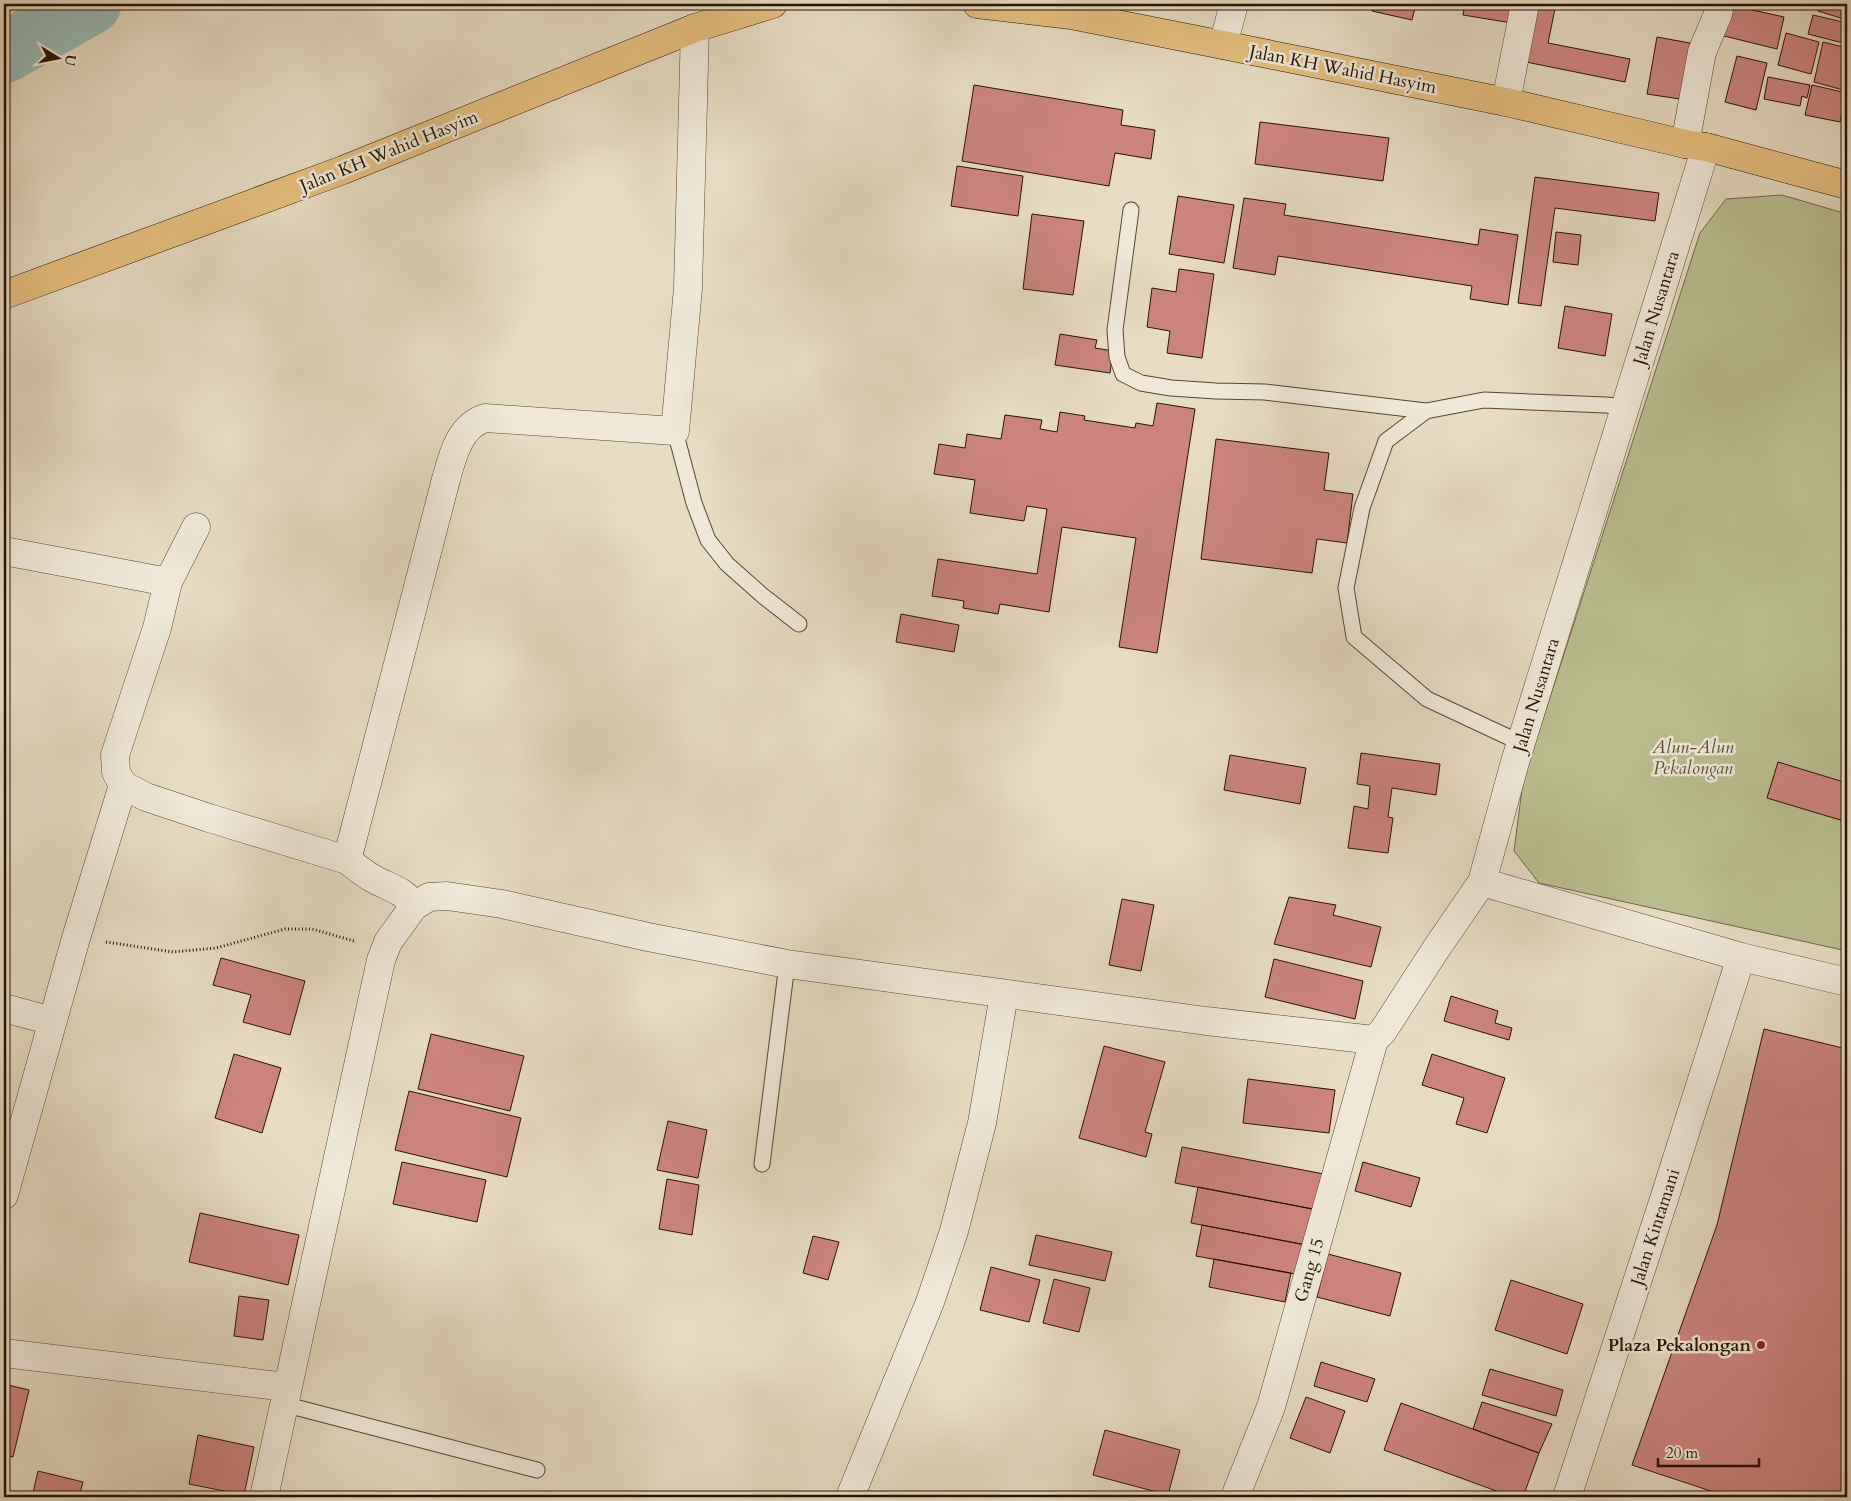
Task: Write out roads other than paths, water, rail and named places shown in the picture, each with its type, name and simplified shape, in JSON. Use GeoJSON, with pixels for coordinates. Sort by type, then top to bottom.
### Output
{"type":"FeatureCollection","features":[{"type":"Feature","properties":{"kind":"main road","name":"Jalan KH Wahid Hasyim"},"geometry":{"type":"LineString","coordinates":[[4,295],[343,170],[695,28],[773,4]]}},
{"type":"Feature","properties":{"kind":"main road","name":"Jalan KH Wahid Hasyim"},"geometry":{"type":"LineString","coordinates":[[977,4],[1071,15],[1506,102],[1695,146],[1847,185]]}},
{"type":"Feature","properties":{"kind":"street"},"geometry":{"type":"LineString","coordinates":[[1223,45],[1234,4]]}},
{"type":"Feature","properties":{"kind":"street"},"geometry":{"type":"LineString","coordinates":[[1506,102],[1525,4]]}},
{"type":"Feature","properties":{"kind":"street","name":"Jalan Nusantara"},"geometry":{"type":"LineString","coordinates":[[1374,1040],[1383,1031],[1482,882],[1521,743],[1625,407],[1695,146],[1698,77],[1702,52],[1718,14],[1720,4]]}},
{"type":"Feature","properties":{"kind":"street"},"geometry":{"type":"LineString","coordinates":[[347,860],[445,483],[455,449],[466,430],[476,421],[485,418],[675,431],[688,288],[695,28]]}},
{"type":"Feature","properties":{"kind":"street"},"geometry":{"type":"LineString","coordinates":[[196,527],[168,582],[157,628],[115,755],[116,772],[123,785],[146,797],[347,860],[371,878],[402,892],[414,906]]}},
{"type":"Feature","properties":{"kind":"street"},"geometry":{"type":"LineString","coordinates":[[4,551],[168,582]]}},
{"type":"Feature","properties":{"kind":"street"},"geometry":{"type":"LineString","coordinates":[[4,1195],[76,938],[123,785]]}},
{"type":"Feature","properties":{"kind":"street"},"geometry":{"type":"LineString","coordinates":[[1482,882],[1740,957],[1847,982]]}},
{"type":"Feature","properties":{"kind":"street"},"geometry":{"type":"LineString","coordinates":[[264,1497],[380,960],[388,942],[414,906],[429,898],[447,896],[502,904],[648,937],[787,964],[1004,995],[1374,1040]]}},
{"type":"Feature","properties":{"kind":"street","name":"Jalan Kintamani"},"geometry":{"type":"LineString","coordinates":[[1567,1497],[1740,957]]}},
{"type":"Feature","properties":{"kind":"street"},"geometry":{"type":"LineString","coordinates":[[850,1497],[930,1302],[954,1231],[982,1123],[1004,995]]}},
{"type":"Feature","properties":{"kind":"street"},"geometry":{"type":"LineString","coordinates":[[4,1008],[52,1021]]}},
{"type":"Feature","properties":{"kind":"street","name":"Gang 15"},"geometry":{"type":"LineString","coordinates":[[1235,1497],[1271,1407],[1374,1040]]}},
{"type":"Feature","properties":{"kind":"street"},"geometry":{"type":"LineString","coordinates":[[4,1353],[285,1396]]}},
{"type":"Feature","properties":{"kind":"lane"},"geometry":{"type":"LineString","coordinates":[[1131,210],[1115,330],[1117,357],[1123,374],[1141,383],[1171,388],[1265,392],[1426,411],[1484,400],[1625,407]]}},
{"type":"Feature","properties":{"kind":"lane"},"geometry":{"type":"LineString","coordinates":[[1426,411],[1386,441],[1362,508],[1346,588],[1354,637],[1428,699],[1521,743]]}},
{"type":"Feature","properties":{"kind":"lane"},"geometry":{"type":"LineString","coordinates":[[675,431],[694,503],[708,540],[727,564],[762,596],[799,624]]}},
{"type":"Feature","properties":{"kind":"lane"},"geometry":{"type":"LineString","coordinates":[[762,1164],[787,964]]}},
{"type":"Feature","properties":{"kind":"lane"},"geometry":{"type":"LineString","coordinates":[[285,1396],[538,1470]]}},
{"type":"Feature","properties":{"kind":"waterway"},"geometry":{"type":"LineString","coordinates":[[4,53],[91,4]]}},
{"type":"Feature","properties":{"kind":"place","name":"Plaza Pekalongan"},"geometry":{"type":"Point","coordinates":[1761,1345]}},
{"type":"Feature","properties":{"kind":"park label","name":"Alun-Alun Pekalongan"},"geometry":{"type":"Point","coordinates":[1693,758]}}]}
